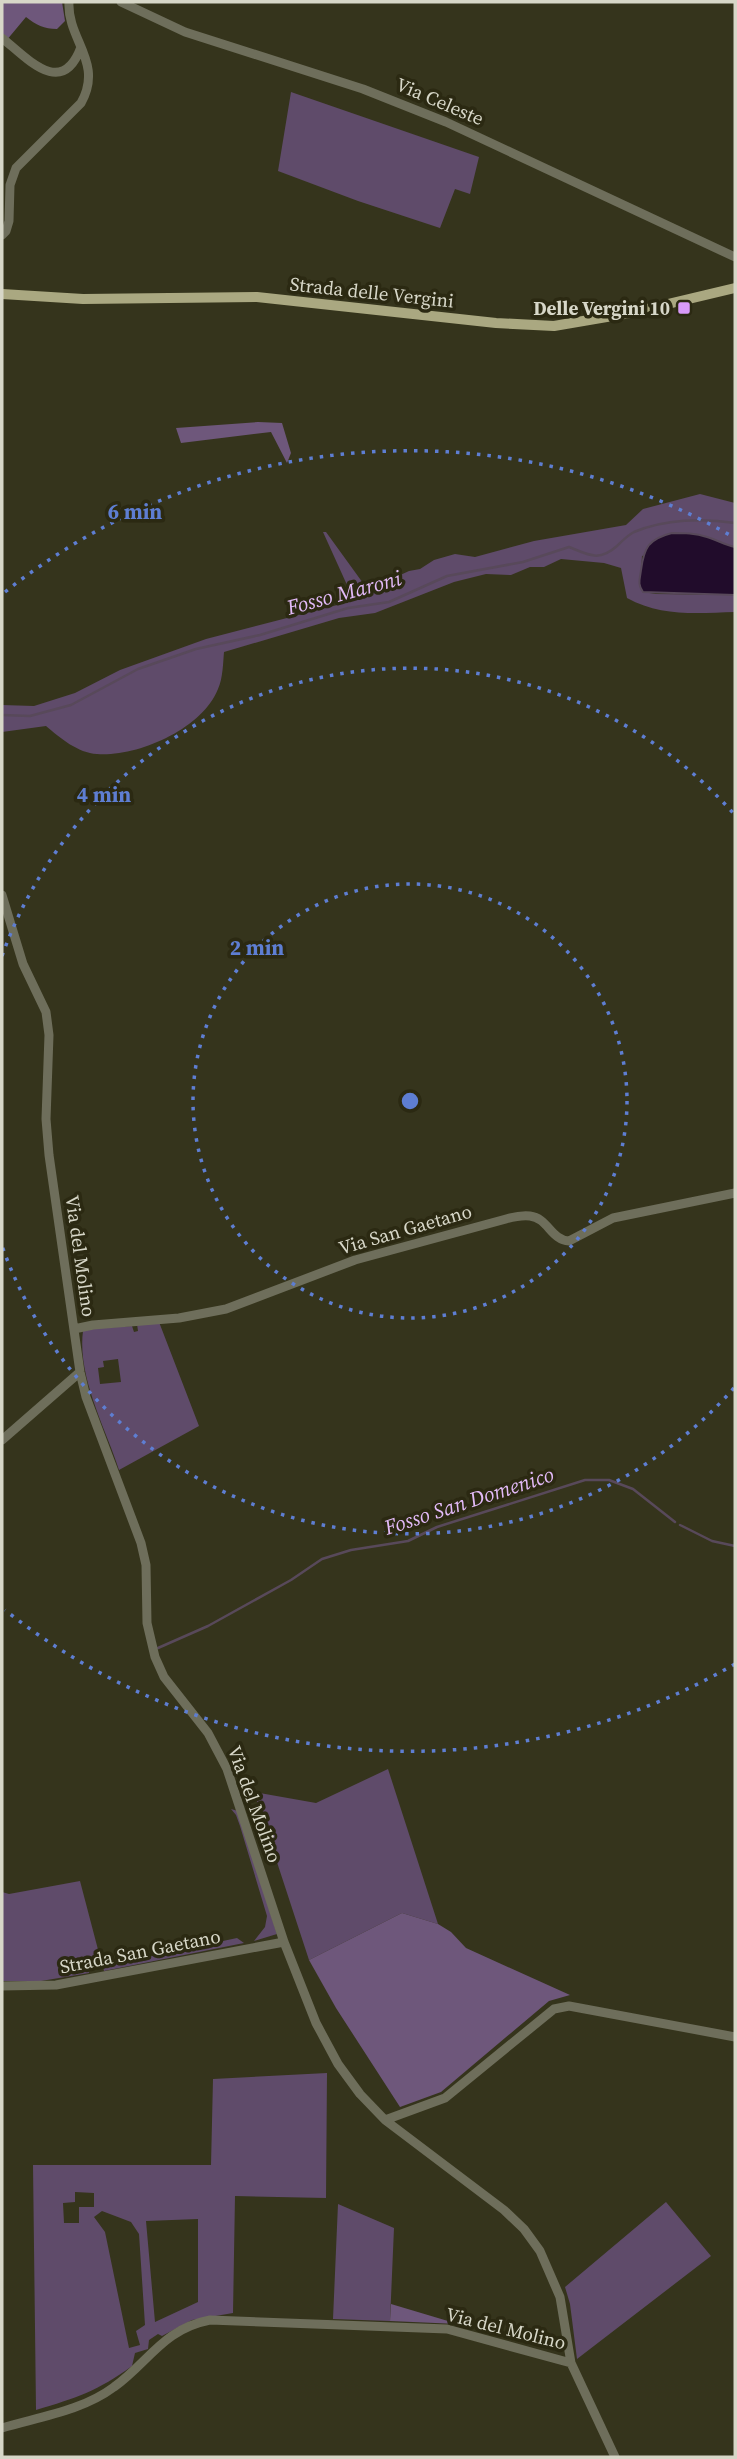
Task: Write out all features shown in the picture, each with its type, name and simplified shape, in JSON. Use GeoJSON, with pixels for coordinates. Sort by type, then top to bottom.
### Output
{"type":"FeatureCollection","features":[{"type":"Feature","properties":{"kind":"main road","name":"Strada delle Vergini"},"geometry":{"type":"LineString","coordinates":[[2,294],[83,299],[257,297],[496,323],[554,326],[630,313],[735,288]]}},
{"type":"Feature","properties":{"kind":"street"},"geometry":{"type":"LineString","coordinates":[[2,235],[9,221],[10,185],[16,168],[77,107],[89,84],[89,68],[70,17],[69,2]]}},
{"type":"Feature","properties":{"kind":"street","name":"Via Celeste"},"geometry":{"type":"LineString","coordinates":[[121,2],[133,4],[185,32],[406,105],[533,160],[735,257]]}},
{"type":"Feature","properties":{"kind":"street"},"geometry":{"type":"LineString","coordinates":[[2,38],[51,74],[65,71],[74,62],[81,47]]}},
{"type":"Feature","properties":{"kind":"street","name":"Via del Molino"},"geometry":{"type":"LineString","coordinates":[[2,895],[19,951],[42,999],[48,1021],[46,1119],[49,1155],[80,1372],[86,1397],[141,1543],[146,1565],[148,1623],[155,1657],[164,1677],[208,1733],[227,1769],[284,1942],[316,2023],[338,2064],[360,2094],[385,2120],[504,2210],[524,2229],[540,2251],[560,2297],[571,2363],[615,2457]]}},
{"type":"Feature","properties":{"kind":"street","name":"Via San Gaetano"},"geometry":{"type":"LineString","coordinates":[[74,1329],[188,1317],[226,1309],[355,1260],[506,1219],[523,1216],[540,1219],[558,1238],[569,1241],[613,1218],[735,1193]]}},
{"type":"Feature","properties":{"kind":"street"},"geometry":{"type":"LineString","coordinates":[[2,1440],[80,1372]]}},
{"type":"Feature","properties":{"kind":"street","name":"Strada San Gaetano"},"geometry":{"type":"LineString","coordinates":[[2,1986],[56,1985],[284,1942]]}},
{"type":"Feature","properties":{"kind":"street"},"geometry":{"type":"LineString","coordinates":[[385,2120],[444,2098],[554,2009],[580,2007],[735,2037]]}},
{"type":"Feature","properties":{"kind":"street","name":"Via del Molino"},"geometry":{"type":"LineString","coordinates":[[2,2428],[83,2404],[115,2387],[174,2333],[195,2323],[210,2320],[447,2329],[571,2363]]}},
{"type":"Feature","properties":{"kind":"shaded area"},"geometry":{"type":"Polygon","coordinates":[[[2,2],[62,2],[65,21],[57,29],[52,29],[40,26],[26,17],[6,41],[2,38],[2,2]]]}},
{"type":"Feature","properties":{"kind":"shaded area"},"geometry":{"type":"Polygon","coordinates":[[[291,92],[479,157],[470,194],[455,189],[440,228],[278,171],[291,92]]]}},
{"type":"Feature","properties":{"kind":"shaded area"},"geometry":{"type":"Polygon","coordinates":[[[258,422],[282,423],[291,453],[287,463],[271,432],[181,443],[176,428],[258,422]]]}},
{"type":"Feature","properties":{"kind":"shaded area"},"geometry":{"type":"Polygon","coordinates":[[[700,494],[735,503],[735,547],[711,538],[642,556],[640,588],[643,592],[656,594],[735,595],[735,612],[680,613],[653,608],[627,598],[621,568],[604,563],[561,559],[544,567],[530,567],[511,575],[486,574],[454,582],[375,613],[339,618],[224,652],[220,685],[210,703],[198,716],[167,738],[131,751],[113,754],[90,753],[76,748],[46,726],[2,732],[2,705],[34,706],[75,693],[120,670],[206,639],[345,603],[352,596],[323,532],[326,532],[368,590],[409,571],[420,569],[434,560],[455,554],[475,557],[534,541],[626,525],[643,509],[700,494]]]}},
{"type":"Feature","properties":{"kind":"shaded area"},"geometry":{"type":"Polygon","coordinates":[[[672,533],[698,535],[735,547],[735,595],[643,592],[639,581],[646,550],[657,538],[672,533]]]}},
{"type":"Feature","properties":{"kind":"shaded area"},"geometry":{"type":"Polygon","coordinates":[[[159,1322],[199,1426],[119,1470],[88,1384],[82,1348],[83,1331],[132,1326],[134,1332],[138,1331],[137,1324],[159,1322]],[[118,1359],[103,1361],[104,1367],[98,1368],[100,1384],[121,1382],[118,1359]]]}},
{"type":"Feature","properties":{"kind":"shaded area"},"geometry":{"type":"Polygon","coordinates":[[[388,1769],[438,1924],[402,1913],[309,1960],[254,1792],[316,1803],[388,1769]]]}},
{"type":"Feature","properties":{"kind":"shaded area"},"geometry":{"type":"Polygon","coordinates":[[[231,1809],[238,1811],[277,1934],[254,1941],[265,1927],[267,1916],[240,1826],[231,1809]]]}},
{"type":"Feature","properties":{"kind":"shaded area"},"geometry":{"type":"Polygon","coordinates":[[[80,1881],[101,1961],[87,1963],[89,1973],[41,1981],[2,1981],[2,1892],[9,1894],[80,1881]]]}},
{"type":"Feature","properties":{"kind":"shaded area"},"geometry":{"type":"Polygon","coordinates":[[[402,1913],[438,1924],[451,1932],[466,1948],[570,1995],[549,2001],[441,2092],[400,2107],[336,2008],[309,1960],[402,1913]]]}},
{"type":"Feature","properties":{"kind":"shaded area"},"geometry":{"type":"Polygon","coordinates":[[[237,1938],[244,1943],[104,1971],[101,1957],[119,1963],[237,1938]]]}},
{"type":"Feature","properties":{"kind":"shaded area"},"geometry":{"type":"Polygon","coordinates":[[[327,2073],[326,2198],[235,2196],[233,2313],[192,2320],[162,2336],[158,2334],[149,2340],[148,2349],[135,2353],[132,2366],[108,2382],[36,2410],[33,2165],[211,2165],[213,2079],[327,2073]],[[75,2192],[75,2202],[63,2203],[64,2223],[79,2223],[79,2207],[94,2207],[94,2193],[75,2192]],[[102,2211],[94,2217],[105,2232],[129,2348],[140,2345],[136,2331],[145,2325],[139,2234],[131,2222],[102,2211]],[[198,2219],[146,2221],[155,2322],[198,2302],[198,2219]]]}},
{"type":"Feature","properties":{"kind":"shaded area"},"geometry":{"type":"Polygon","coordinates":[[[666,2202],[711,2256],[577,2359],[570,2304],[565,2287],[666,2202]]]}},
{"type":"Feature","properties":{"kind":"shaded area"},"geometry":{"type":"Polygon","coordinates":[[[338,2204],[394,2228],[390,2321],[333,2319],[338,2204]]]}},
{"type":"Feature","properties":{"kind":"shaded area"},"geometry":{"type":"Polygon","coordinates":[[[391,2304],[458,2324],[390,2321],[391,2304]]]}},
{"type":"Feature","properties":{"kind":"waterway","name":"Fosso Maroni"},"geometry":{"type":"LineString","coordinates":[[2,715],[30,716],[71,705],[138,669],[196,649],[260,635],[348,608],[389,602],[447,576],[523,562],[569,547],[594,556],[605,554],[634,532],[658,524],[697,520],[735,523]]}},
{"type":"Feature","properties":{"kind":"waterway","name":"Fosso San Domenico"},"geometry":{"type":"LineString","coordinates":[[158,1648],[208,1626],[291,1580],[322,1559],[351,1550],[408,1541],[437,1527],[585,1480],[609,1480],[633,1489],[675,1522]]}},
{"type":"Feature","properties":{"kind":"waterway","name":"Fosso San Domenico"},"geometry":{"type":"LineString","coordinates":[[680,1525],[712,1541],[735,1546]]}},
{"type":"Feature","properties":{"kind":"place","name":"Delle Vergini 10"},"geometry":{"type":"Point","coordinates":[684,308]}}]}
